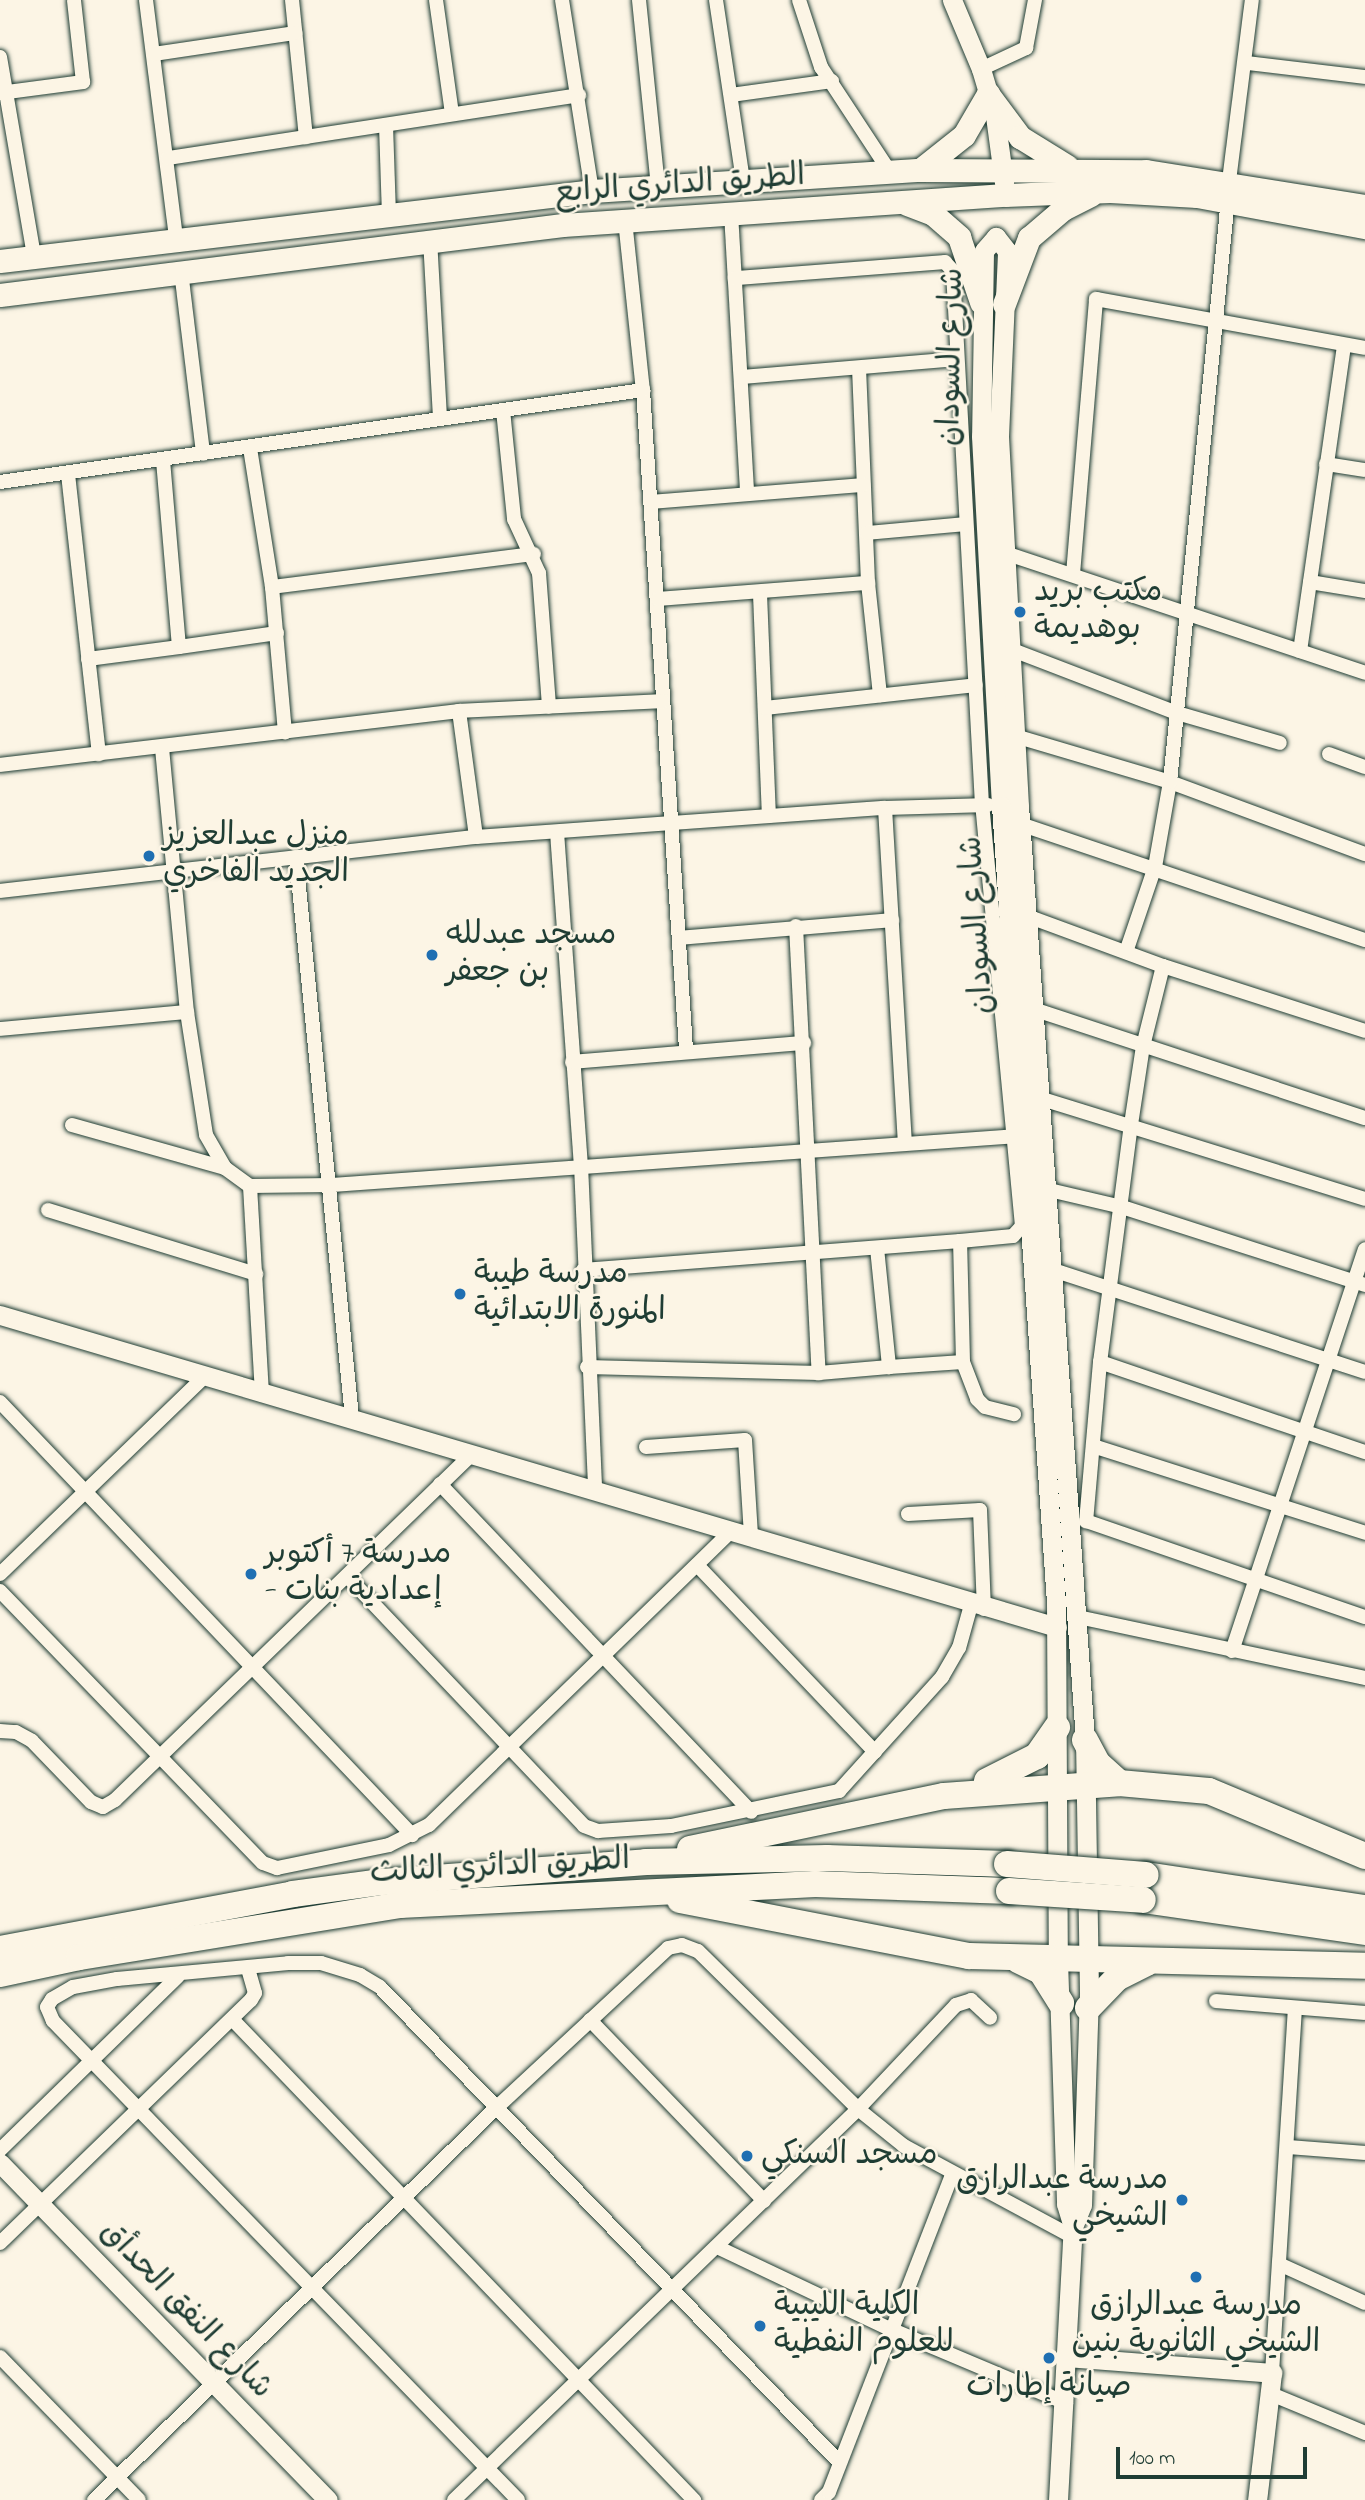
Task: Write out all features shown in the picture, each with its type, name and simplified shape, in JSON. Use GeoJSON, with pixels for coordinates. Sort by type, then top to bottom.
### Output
{"type":"FeatureCollection","features":[{"type":"Feature","properties":{"kind":"highway"},"geometry":{"type":"LineString","coordinates":[[944,1796],[1026,1765],[1057,1727]]}},
{"type":"Feature","properties":{"kind":"highway"},"geometry":{"type":"LineString","coordinates":[[1085,1740],[1098,1763],[1119,1783]]}},
{"type":"Feature","properties":{"kind":"highway"},"geometry":{"type":"LineString","coordinates":[[646,1862],[944,1796],[1086,1783],[1119,1783],[1209,1791],[1365,1856]]}},
{"type":"Feature","properties":{"kind":"highway","name":"الطريق الدائري الثالث"},"geometry":{"type":"LineString","coordinates":[[0,1949],[293,1894],[382,1882],[646,1862],[827,1858],[1007,1864],[1145,1887]]}},
{"type":"Feature","properties":{"kind":"highway","name":"الطريق الدائري الثالث"},"geometry":{"type":"LineString","coordinates":[[0,1974],[354,1909],[815,1884],[1009,1891],[1145,1887]]}},
{"type":"Feature","properties":{"kind":"highway"},"geometry":{"type":"LineString","coordinates":[[1145,1887],[1365,1908]]}},
{"type":"Feature","properties":{"kind":"highway"},"geometry":{"type":"LineString","coordinates":[[1145,1887],[1365,1932]]}},
{"type":"Feature","properties":{"kind":"highway"},"geometry":{"type":"LineString","coordinates":[[644,1893],[908,1946],[1010,1958],[1365,1966]]}},
{"type":"Feature","properties":{"kind":"highway"},"geometry":{"type":"LineString","coordinates":[[1010,1958],[1041,1971],[1061,2003]]}},
{"type":"Feature","properties":{"kind":"highway"},"geometry":{"type":"LineString","coordinates":[[1088,2008],[1117,1978],[1149,1962]]}},
{"type":"Feature","properties":{"kind":"main road"},"geometry":{"type":"LineString","coordinates":[[952,0],[981,69],[988,94],[1003,170],[1005,195]]}},
{"type":"Feature","properties":{"kind":"main road"},"geometry":{"type":"LineString","coordinates":[[988,94],[1020,137],[1069,168]]}},
{"type":"Feature","properties":{"kind":"main road"},"geometry":{"type":"LineString","coordinates":[[920,170],[964,135],[988,94]]}},
{"type":"Feature","properties":{"kind":"main road","name":"الطريق الدائري الرابع"},"geometry":{"type":"LineString","coordinates":[[0,261],[176,238],[592,191],[920,170],[1069,168],[1365,206]]}},
{"type":"Feature","properties":{"kind":"main road","name":"الطريق الدائري الرابع"},"geometry":{"type":"LineString","coordinates":[[0,295],[430,239],[625,220],[1005,195],[1229,190],[1365,227]]}},
{"type":"Feature","properties":{"kind":"main road"},"geometry":{"type":"LineString","coordinates":[[993,303],[1029,237],[1063,209],[1100,191]]}},
{"type":"Feature","properties":{"kind":"main road"},"geometry":{"type":"LineString","coordinates":[[905,203],[933,214],[959,237],[993,303]]}},
{"type":"Feature","properties":{"kind":"main road"},"geometry":{"type":"LineString","coordinates":[[302,224],[306,255]]}},
{"type":"Feature","properties":{"kind":"main road","name":"شارع السودان"},"geometry":{"type":"LineString","coordinates":[[993,303],[1015,736],[1005,810],[1027,916],[1050,1269],[1050,1407]]}},
{"type":"Feature","properties":{"kind":"main road","name":"شارع السودان"},"geometry":{"type":"LineString","coordinates":[[993,303],[981,436],[1005,810],[1017,1136],[1050,1407],[1058,1523]]}},
{"type":"Feature","properties":{"kind":"main road"},"geometry":{"type":"LineString","coordinates":[[0,1315],[203,1378],[595,1488],[977,1607],[1057,1627]]}},
{"type":"Feature","properties":{"kind":"main road"},"geometry":{"type":"LineString","coordinates":[[1058,1523],[1078,1617],[1085,1740],[1089,1959],[1082,2205],[1073,2232],[1066,2403],[1058,2500]]}},
{"type":"Feature","properties":{"kind":"main road"},"geometry":{"type":"LineString","coordinates":[[1058,1523],[1058,1960],[1066,2204],[1073,2232]]}},
{"type":"Feature","properties":{"kind":"main road","name":"شارع النفق الحدأق"},"geometry":{"type":"LineString","coordinates":[[0,2163],[328,2500]]}},
{"type":"Feature","properties":{"kind":"main road"},"geometry":{"type":"LineString","coordinates":[[1066,2357],[1272,2373],[1257,2500]]}},
{"type":"Feature","properties":{"kind":"street"},"geometry":{"type":"LineString","coordinates":[[2,93],[83,82],[74,0]]}},
{"type":"Feature","properties":{"kind":"street"},"geometry":{"type":"LineString","coordinates":[[146,0],[155,54],[176,238]]}},
{"type":"Feature","properties":{"kind":"street"},"geometry":{"type":"LineString","coordinates":[[292,0],[306,137]]}},
{"type":"Feature","properties":{"kind":"street"},"geometry":{"type":"LineString","coordinates":[[436,0],[452,114]]}},
{"type":"Feature","properties":{"kind":"street"},"geometry":{"type":"LineString","coordinates":[[562,0],[592,191]]}},
{"type":"Feature","properties":{"kind":"street"},"geometry":{"type":"LineString","coordinates":[[639,0],[658,186]]}},
{"type":"Feature","properties":{"kind":"street"},"geometry":{"type":"LineString","coordinates":[[716,0],[743,181]]}},
{"type":"Feature","properties":{"kind":"street"},"geometry":{"type":"LineString","coordinates":[[799,0],[815,53],[890,172]]}},
{"type":"Feature","properties":{"kind":"street"},"geometry":{"type":"LineString","coordinates":[[981,69],[1026,48],[1035,0]]}},
{"type":"Feature","properties":{"kind":"street"},"geometry":{"type":"LineString","coordinates":[[1126,952],[1155,867],[1170,782],[1229,190],[1247,63],[1252,0]]}},
{"type":"Feature","properties":{"kind":"street"},"geometry":{"type":"LineString","coordinates":[[155,54],[295,33]]}},
{"type":"Feature","properties":{"kind":"street"},"geometry":{"type":"LineString","coordinates":[[0,57],[2,93],[34,255]]}},
{"type":"Feature","properties":{"kind":"street"},"geometry":{"type":"LineString","coordinates":[[1247,63],[1365,74]]}},
{"type":"Feature","properties":{"kind":"street"},"geometry":{"type":"LineString","coordinates":[[731,95],[832,81]]}},
{"type":"Feature","properties":{"kind":"street"},"geometry":{"type":"LineString","coordinates":[[168,158],[579,95]]}},
{"type":"Feature","properties":{"kind":"street"},"geometry":{"type":"LineString","coordinates":[[386,125],[390,214]]}},
{"type":"Feature","properties":{"kind":"street"},"geometry":{"type":"LineString","coordinates":[[731,214],[743,377],[747,493]]}},
{"type":"Feature","properties":{"kind":"street"},"geometry":{"type":"LineString","coordinates":[[625,220],[643,390],[686,1050]]}},
{"type":"Feature","properties":{"kind":"street"},"geometry":{"type":"LineString","coordinates":[[430,239],[440,419]]}},
{"type":"Feature","properties":{"kind":"street"},"geometry":{"type":"LineString","coordinates":[[735,278],[946,262],[953,271],[976,685],[1005,810]]}},
{"type":"Feature","properties":{"kind":"street"},"geometry":{"type":"LineString","coordinates":[[181,271],[203,453]]}},
{"type":"Feature","properties":{"kind":"street"},"geometry":{"type":"LineString","coordinates":[[1073,574],[1096,299],[1216,324],[1365,348]]}},
{"type":"Feature","properties":{"kind":"street"},"geometry":{"type":"LineString","coordinates":[[1300,651],[1344,345]]}},
{"type":"Feature","properties":{"kind":"street"},"geometry":{"type":"LineString","coordinates":[[743,377],[956,359]]}},
{"type":"Feature","properties":{"kind":"street"},"geometry":{"type":"LineString","coordinates":[[859,368],[868,583],[880,695]]}},
{"type":"Feature","properties":{"kind":"street"},"geometry":{"type":"LineString","coordinates":[[0,482],[643,390]]}},
{"type":"Feature","properties":{"kind":"street"},"geometry":{"type":"LineString","coordinates":[[503,410],[514,519],[534,554],[540,573],[549,707]]}},
{"type":"Feature","properties":{"kind":"street"},"geometry":{"type":"LineString","coordinates":[[250,448],[272,587],[285,732]]}},
{"type":"Feature","properties":{"kind":"street"},"geometry":{"type":"LineString","coordinates":[[163,460],[179,647]]}},
{"type":"Feature","properties":{"kind":"street"},"geometry":{"type":"LineString","coordinates":[[1326,464],[1365,470]]}},
{"type":"Feature","properties":{"kind":"street"},"geometry":{"type":"LineString","coordinates":[[68,474],[99,754]]}},
{"type":"Feature","properties":{"kind":"street"},"geometry":{"type":"LineString","coordinates":[[651,502],[863,485]]}},
{"type":"Feature","properties":{"kind":"street"},"geometry":{"type":"LineString","coordinates":[[867,533],[965,524]]}},
{"type":"Feature","properties":{"kind":"street"},"geometry":{"type":"LineString","coordinates":[[1005,553],[1365,673]]}},
{"type":"Feature","properties":{"kind":"street"},"geometry":{"type":"LineString","coordinates":[[272,587],[534,554]]}},
{"type":"Feature","properties":{"kind":"street"},"geometry":{"type":"LineString","coordinates":[[1310,582],[1365,592]]}},
{"type":"Feature","properties":{"kind":"street"},"geometry":{"type":"LineString","coordinates":[[658,599],[760,594],[868,583]]}},
{"type":"Feature","properties":{"kind":"street"},"geometry":{"type":"LineString","coordinates":[[760,594],[769,817]]}},
{"type":"Feature","properties":{"kind":"street"},"geometry":{"type":"LineString","coordinates":[[88,659],[277,633]]}},
{"type":"Feature","properties":{"kind":"street"},"geometry":{"type":"LineString","coordinates":[[1010,649],[1177,713],[1280,743]]}},
{"type":"Feature","properties":{"kind":"street"},"geometry":{"type":"LineString","coordinates":[[765,708],[976,685]]}},
{"type":"Feature","properties":{"kind":"street"},"geometry":{"type":"LineString","coordinates":[[0,765],[459,711],[663,701]]}},
{"type":"Feature","properties":{"kind":"street"},"geometry":{"type":"LineString","coordinates":[[459,711],[476,837]]}},
{"type":"Feature","properties":{"kind":"street"},"geometry":{"type":"LineString","coordinates":[[1015,736],[1170,782],[1365,854]]}},
{"type":"Feature","properties":{"kind":"street"},"geometry":{"type":"LineString","coordinates":[[162,748],[187,1012],[206,1135],[225,1168]]}},
{"type":"Feature","properties":{"kind":"street"},"geometry":{"type":"LineString","coordinates":[[1329,754],[1365,767]]}},
{"type":"Feature","properties":{"kind":"street"},"geometry":{"type":"LineString","coordinates":[[885,808],[905,1143]]}},
{"type":"Feature","properties":{"kind":"street"},"geometry":{"type":"LineString","coordinates":[[0,891],[173,869],[476,837],[885,808],[1005,810],[1155,867],[1365,940]]}},
{"type":"Feature","properties":{"kind":"street"},"geometry":{"type":"LineString","coordinates":[[557,832],[581,1165],[587,1367],[595,1488]]}},
{"type":"Feature","properties":{"kind":"street"},"geometry":{"type":"LineString","coordinates":[[296,857],[332,1185],[352,1418]]}},
{"type":"Feature","properties":{"kind":"street"},"geometry":{"type":"LineString","coordinates":[[1027,916],[1163,966],[1365,1031]]}},
{"type":"Feature","properties":{"kind":"street"},"geometry":{"type":"LineString","coordinates":[[679,938],[796,926],[892,920]]}},
{"type":"Feature","properties":{"kind":"street"},"geometry":{"type":"LineString","coordinates":[[796,926],[810,1148],[818,1373]]}},
{"type":"Feature","properties":{"kind":"street"},"geometry":{"type":"LineString","coordinates":[[1163,966],[1143,1046],[1131,1124],[1100,1362],[1086,1521],[1255,1581],[1365,1616]]}},
{"type":"Feature","properties":{"kind":"street"},"geometry":{"type":"LineString","coordinates":[[1033,1009],[1365,1118]]}},
{"type":"Feature","properties":{"kind":"street"},"geometry":{"type":"LineString","coordinates":[[0,1029],[187,1012]]}},
{"type":"Feature","properties":{"kind":"street"},"geometry":{"type":"LineString","coordinates":[[572,1062],[686,1050],[804,1043]]}},
{"type":"Feature","properties":{"kind":"street"},"geometry":{"type":"LineString","coordinates":[[1039,1098],[1131,1124],[1365,1199]]}},
{"type":"Feature","properties":{"kind":"street"},"geometry":{"type":"LineString","coordinates":[[72,1125],[225,1168],[250,1186],[332,1185],[810,1148],[1017,1136],[1022,1227],[1013,1236],[583,1270]]}},
{"type":"Feature","properties":{"kind":"street"},"geometry":{"type":"LineString","coordinates":[[250,1186],[262,1395]]}},
{"type":"Feature","properties":{"kind":"street"},"geometry":{"type":"LineString","coordinates":[[1045,1189],[1122,1207],[1360,1283]]}},
{"type":"Feature","properties":{"kind":"street"},"geometry":{"type":"LineString","coordinates":[[48,1210],[257,1275]]}},
{"type":"Feature","properties":{"kind":"street"},"geometry":{"type":"LineString","coordinates":[[960,1241],[963,1362],[977,1399],[985,1407],[1014,1414]]}},
{"type":"Feature","properties":{"kind":"street"},"geometry":{"type":"LineString","coordinates":[[877,1248],[889,1367]]}},
{"type":"Feature","properties":{"kind":"street"},"geometry":{"type":"LineString","coordinates":[[1232,1651],[1303,1431],[1360,1283],[1365,1249]]}},
{"type":"Feature","properties":{"kind":"street"},"geometry":{"type":"LineString","coordinates":[[1050,1269],[1365,1372]]}},
{"type":"Feature","properties":{"kind":"street"},"geometry":{"type":"LineString","coordinates":[[587,1367],[818,1373],[963,1362]]}},
{"type":"Feature","properties":{"kind":"street"},"geometry":{"type":"LineString","coordinates":[[1100,1362],[1365,1452]]}},
{"type":"Feature","properties":{"kind":"street"},"geometry":{"type":"LineString","coordinates":[[0,1574],[203,1378]]}},
{"type":"Feature","properties":{"kind":"street"},"geometry":{"type":"LineString","coordinates":[[0,1402],[83,1494],[412,1835]]}},
{"type":"Feature","properties":{"kind":"street"},"geometry":{"type":"LineString","coordinates":[[646,1447],[745,1440],[751,1536]]}},
{"type":"Feature","properties":{"kind":"street"},"geometry":{"type":"LineString","coordinates":[[1093,1446],[1365,1533]]}},
{"type":"Feature","properties":{"kind":"street"},"geometry":{"type":"LineString","coordinates":[[0,1731],[16,1732],[32,1741],[91,1802],[103,1807],[472,1454]]}},
{"type":"Feature","properties":{"kind":"street"},"geometry":{"type":"LineString","coordinates":[[440,1484],[751,1812]]}},
{"type":"Feature","properties":{"kind":"street"},"geometry":{"type":"LineString","coordinates":[[347,1576],[510,1749],[591,1830],[671,1826],[751,1812],[839,1791],[942,1677],[959,1648],[977,1607],[980,1510],[908,1514]]}},
{"type":"Feature","properties":{"kind":"street"},"geometry":{"type":"LineString","coordinates":[[0,1591],[158,1756],[270,1867],[364,1851],[412,1835],[453,1805],[732,1530]]}},
{"type":"Feature","properties":{"kind":"street"},"geometry":{"type":"LineString","coordinates":[[697,1565],[876,1752]]}},
{"type":"Feature","properties":{"kind":"street"},"geometry":{"type":"LineString","coordinates":[[1078,1617],[1365,1678]]}},
{"type":"Feature","properties":{"kind":"street"},"geometry":{"type":"LineString","coordinates":[[94,2500],[405,2201],[495,2109],[658,1956],[682,1945],[714,1964],[858,2109],[904,2146],[951,2175],[1073,2232]]}},
{"type":"Feature","properties":{"kind":"street"},"geometry":{"type":"LineString","coordinates":[[518,2500],[53,2021],[47,2007],[52,1999],[73,1987],[312,1962],[360,1975],[380,1987],[839,2462]]}},
{"type":"Feature","properties":{"kind":"street"},"geometry":{"type":"LineString","coordinates":[[0,2243],[233,2020],[255,1993],[248,1969]]}},
{"type":"Feature","properties":{"kind":"street"},"geometry":{"type":"LineString","coordinates":[[0,2150],[177,1977]]}},
{"type":"Feature","properties":{"kind":"street"},"geometry":{"type":"LineString","coordinates":[[454,2500],[858,2109],[956,2005],[971,2000],[989,2018]]}},
{"type":"Feature","properties":{"kind":"street"},"geometry":{"type":"LineString","coordinates":[[1216,2001],[1365,2013]]}},
{"type":"Feature","properties":{"kind":"street"},"geometry":{"type":"LineString","coordinates":[[1272,2373],[1289,2147],[1295,2009]]}},
{"type":"Feature","properties":{"kind":"street"},"geometry":{"type":"LineString","coordinates":[[233,2020],[694,2500]]}},
{"type":"Feature","properties":{"kind":"street"},"geometry":{"type":"LineString","coordinates":[[590,2020],[764,2201]]}},
{"type":"Feature","properties":{"kind":"street"},"geometry":{"type":"LineString","coordinates":[[1289,2147],[1365,2153]]}},
{"type":"Feature","properties":{"kind":"street"},"geometry":{"type":"LineString","coordinates":[[829,2497],[839,2462],[951,2175]]}},
{"type":"Feature","properties":{"kind":"street"},"geometry":{"type":"LineString","coordinates":[[717,2247],[890,2329],[1066,2403]]}},
{"type":"Feature","properties":{"kind":"street"},"geometry":{"type":"LineString","coordinates":[[1279,2264],[1365,2303]]}},
{"type":"Feature","properties":{"kind":"street"},"geometry":{"type":"LineString","coordinates":[[0,2357],[139,2500]]}},
{"type":"Feature","properties":{"kind":"street"},"geometry":{"type":"LineString","coordinates":[[1271,2394],[1365,2433]]}},
{"type":"Feature","properties":{"kind":"place","name":"مكتب بريد بوهديمة"},"geometry":{"type":"Point","coordinates":[1020,612]}},
{"type":"Feature","properties":{"kind":"place","name":"منزل عبدالعزيز الجديد الفاخري"},"geometry":{"type":"Point","coordinates":[149,856]}},
{"type":"Feature","properties":{"kind":"place","name":"مسجد عبدلله بن جعفر"},"geometry":{"type":"Point","coordinates":[432,955]}},
{"type":"Feature","properties":{"kind":"place","name":"مدرسة طيبة المنورة الابتدائية"},"geometry":{"type":"Point","coordinates":[460,1294]}},
{"type":"Feature","properties":{"kind":"place","name":"مدرسة 7 أكتوبر - إعدادية بنات"},"geometry":{"type":"Point","coordinates":[251,1574]}},
{"type":"Feature","properties":{"kind":"place","name":"مسجد السنكي"},"geometry":{"type":"Point","coordinates":[747,2156]}},
{"type":"Feature","properties":{"kind":"place","name":"مدرسة عبدالرازق الشيخي"},"geometry":{"type":"Point","coordinates":[1182,2200]}},
{"type":"Feature","properties":{"kind":"place","name":"مدرسة عبدالرازق الشيخي الثانوية بنين"},"geometry":{"type":"Point","coordinates":[1196,2277]}},
{"type":"Feature","properties":{"kind":"place","name":"الكلية الليبية للعلوم النفطية"},"geometry":{"type":"Point","coordinates":[760,2326]}},
{"type":"Feature","properties":{"kind":"place","name":"صيانة إطارات"},"geometry":{"type":"Point","coordinates":[1049,2358]}}]}
